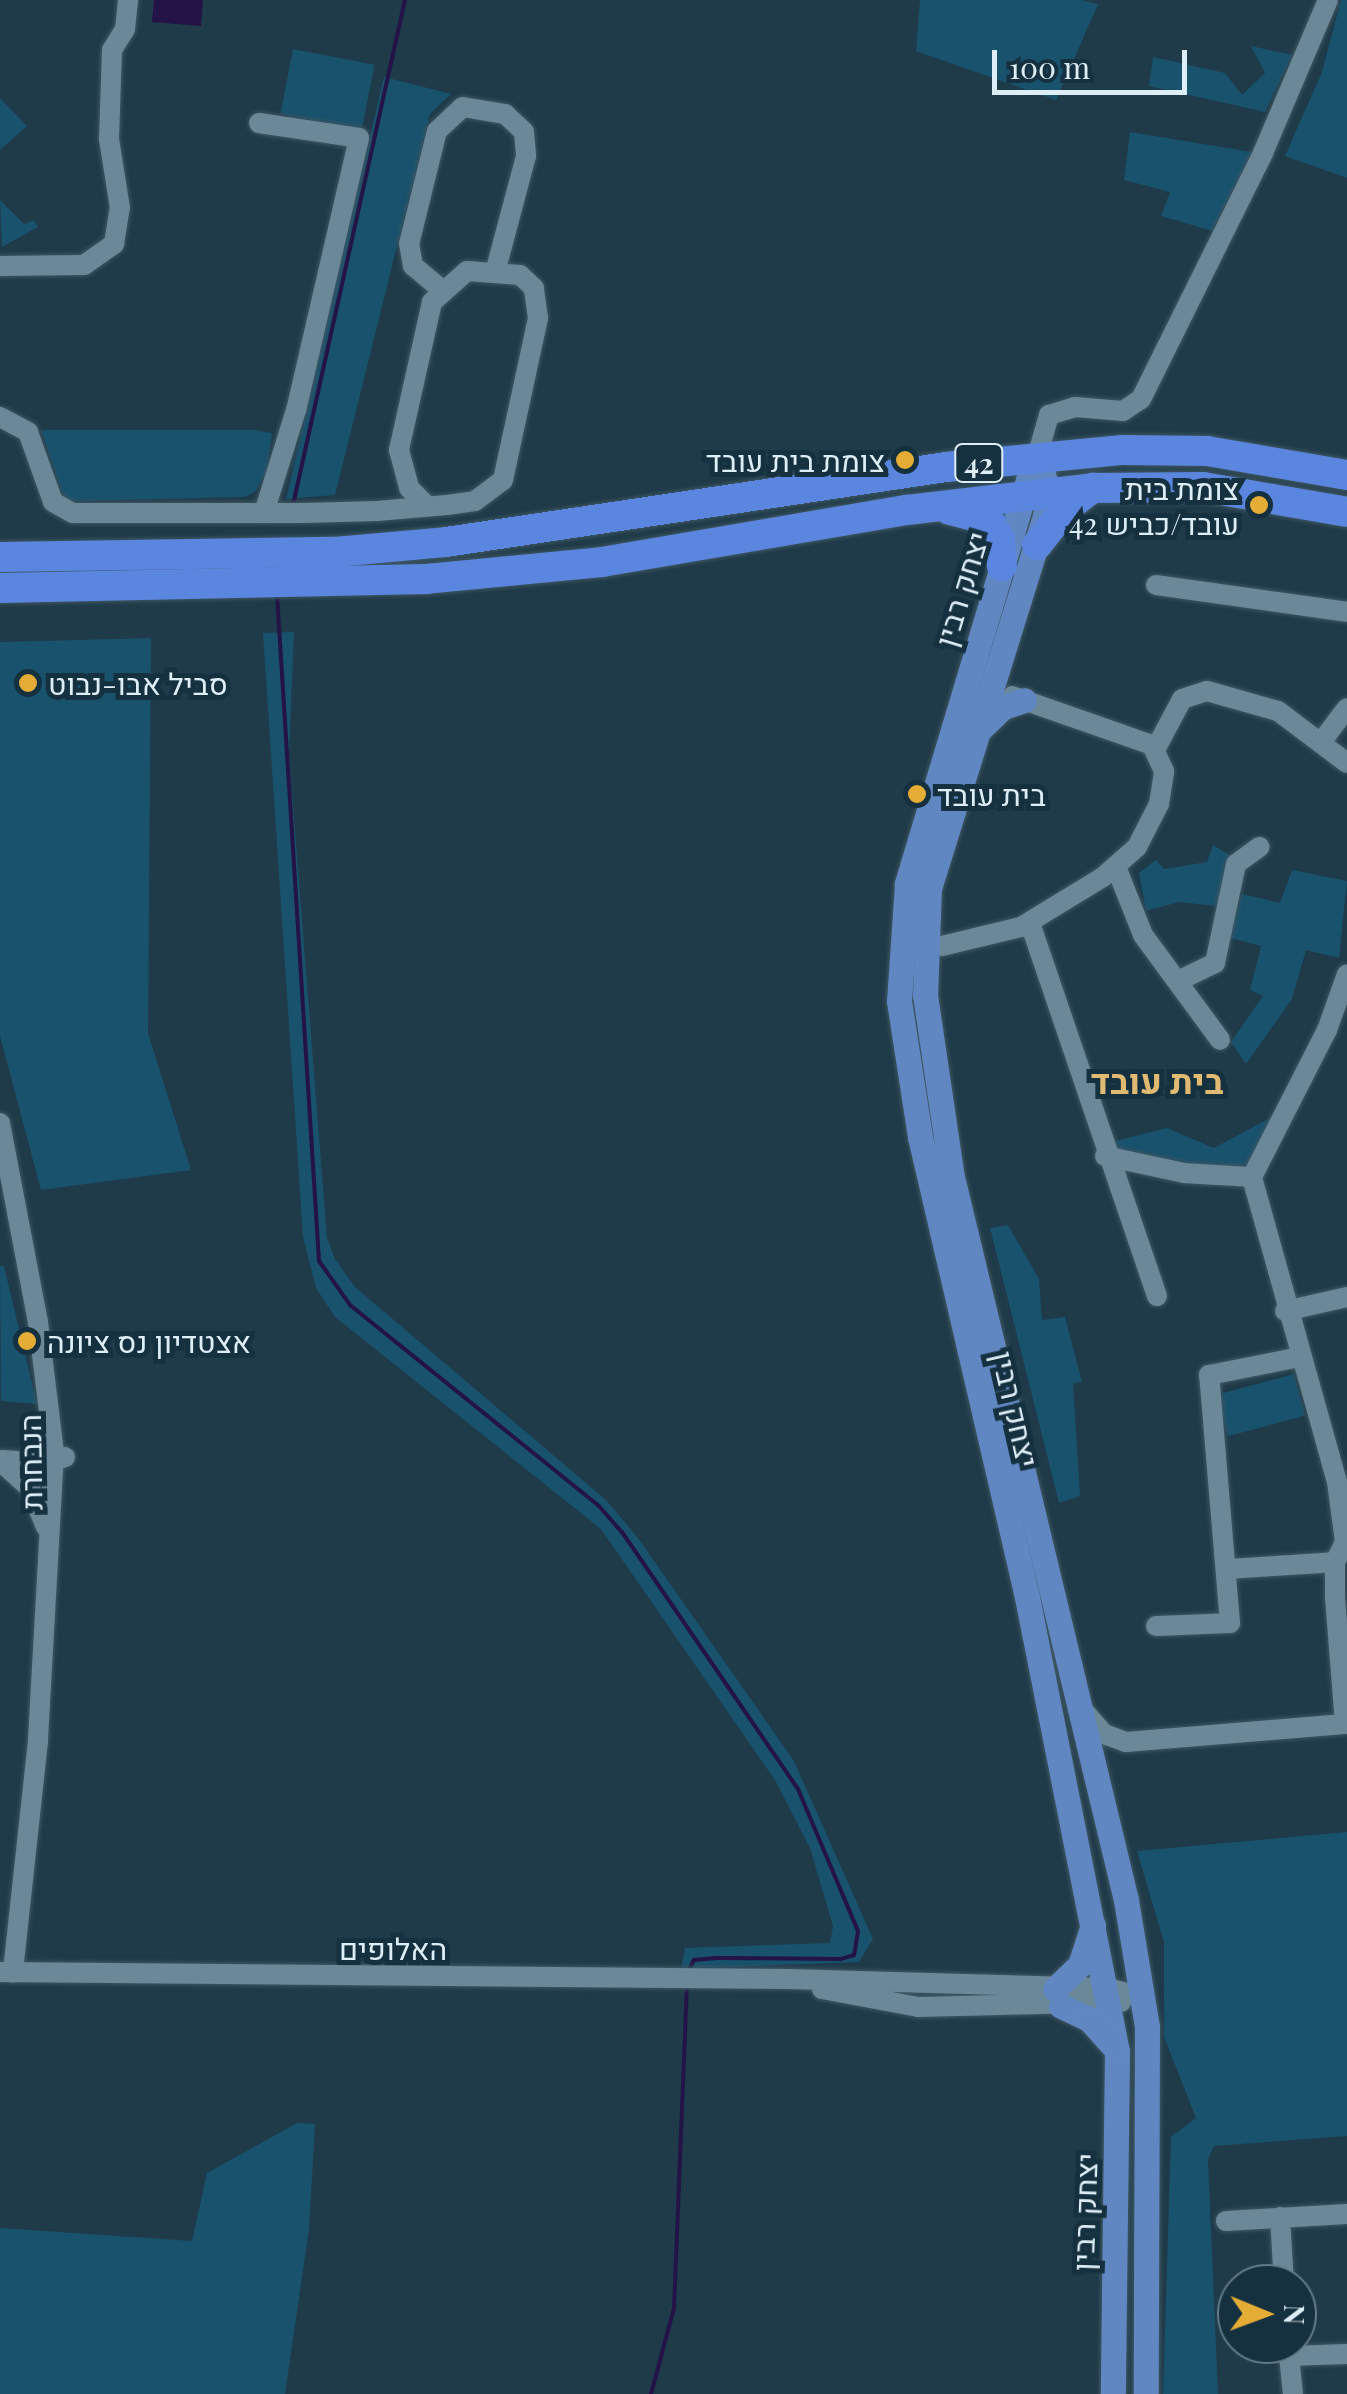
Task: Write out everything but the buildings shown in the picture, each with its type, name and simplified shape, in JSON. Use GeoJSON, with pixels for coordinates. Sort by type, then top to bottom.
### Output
{"type":"FeatureCollection","features":[{"type":"Feature","properties":{"kind":"highway","name":"42"},"geometry":{"type":"LineString","coordinates":[[5,557],[335,552],[446,542],[1037,457],[1175,448],[1347,475]]}},
{"type":"Feature","properties":{"kind":"highway","name":"42"},"geometry":{"type":"LineString","coordinates":[[0,588],[426,579],[602,562],[907,510],[1093,488],[1202,487],[1347,512]]}},
{"type":"Feature","properties":{"kind":"highway"},"geometry":{"type":"LineString","coordinates":[[1037,545],[1066,508],[1093,488]]}},
{"type":"Feature","properties":{"kind":"highway"},"geometry":{"type":"LineString","coordinates":[[907,510],[979,514],[1000,540],[1002,566]]}},
{"type":"Feature","properties":{"kind":"main road","name":"יצחק רבין"},"geometry":{"type":"LineString","coordinates":[[1037,457],[1037,545],[978,684],[907,884],[899,1001],[920,1137],[1095,1916],[1109,1997],[1117,2051],[1113,2394]]}},
{"type":"Feature","properties":{"kind":"main road","name":"יצחק רבין"},"geometry":{"type":"LineString","coordinates":[[1036,493],[1002,566],[978,684],[975,734],[929,888],[925,995],[952,1177],[1078,1701],[1142,1996],[1151,2123],[1146,2394]]}},
{"type":"Feature","properties":{"kind":"main road"},"geometry":{"type":"LineString","coordinates":[[975,734],[1004,708],[1024,700]]}},
{"type":"Feature","properties":{"kind":"main road"},"geometry":{"type":"LineString","coordinates":[[1095,1916],[1088,1950],[1058,1998],[1089,2019],[1117,2051]]}},
{"type":"Feature","properties":{"kind":"street"},"geometry":{"type":"LineString","coordinates":[[0,266],[84,265],[114,244],[120,208],[109,139],[112,50],[125,29],[128,0]]}},
{"type":"Feature","properties":{"kind":"street"},"geometry":{"type":"LineString","coordinates":[[1037,457],[1049,415],[1075,407],[1123,411],[1141,399],[1280,118],[1328,0]]}},
{"type":"Feature","properties":{"kind":"street"},"geometry":{"type":"LineString","coordinates":[[442,290],[414,266],[410,244],[437,132],[464,107],[512,117],[526,143],[496,269]]}},
{"type":"Feature","properties":{"kind":"street"},"geometry":{"type":"LineString","coordinates":[[259,123],[359,138],[296,410],[281,513]]}},
{"type":"Feature","properties":{"kind":"street"},"geometry":{"type":"LineString","coordinates":[[0,417],[28,432],[53,502],[66,512],[281,513],[427,506],[487,497],[506,468],[538,299],[528,280],[496,269],[467,271],[432,302],[400,441],[407,480],[427,506]]}},
{"type":"Feature","properties":{"kind":"street"},"geometry":{"type":"LineString","coordinates":[[386,509],[407,480]]}},
{"type":"Feature","properties":{"kind":"street"},"geometry":{"type":"LineString","coordinates":[[1156,584],[1347,612]]}},
{"type":"Feature","properties":{"kind":"street"},"geometry":{"type":"LineString","coordinates":[[978,684],[1156,748]]}},
{"type":"Feature","properties":{"kind":"street"},"geometry":{"type":"LineString","coordinates":[[942,946],[1030,923],[1116,868],[1144,838],[1159,804],[1164,777],[1156,748],[1182,699],[1201,691],[1262,704],[1322,740],[1347,763]]}},
{"type":"Feature","properties":{"kind":"street"},"geometry":{"type":"LineString","coordinates":[[1322,740],[1347,708]]}},
{"type":"Feature","properties":{"kind":"street"},"geometry":{"type":"LineString","coordinates":[[1180,980],[1214,963],[1236,864],[1258,847]]}},
{"type":"Feature","properties":{"kind":"street"},"geometry":{"type":"LineString","coordinates":[[1116,868],[1143,935],[1180,980],[1220,1040]]}},
{"type":"Feature","properties":{"kind":"street"},"geometry":{"type":"LineString","coordinates":[[1030,923],[1105,1156],[1157,1296]]}},
{"type":"Feature","properties":{"kind":"street"},"geometry":{"type":"LineString","coordinates":[[1078,1701],[1100,1730],[1120,1741],[1346,1724],[1342,1549],[1332,1463],[1285,1311],[1252,1177],[1343,1001],[1347,974]]}},
{"type":"Feature","properties":{"kind":"street","name":"הנבחרת"},"geometry":{"type":"LineString","coordinates":[[0,1123],[38,1322],[58,1457],[60,1534],[46,1602]]}},
{"type":"Feature","properties":{"kind":"street"},"geometry":{"type":"LineString","coordinates":[[1105,1156],[1184,1173],[1252,1177]]}},
{"type":"Feature","properties":{"kind":"street"},"geometry":{"type":"LineString","coordinates":[[1285,1311],[1347,1297]]}},
{"type":"Feature","properties":{"kind":"street","name":"הנבחרת"},"geometry":{"type":"LineString","coordinates":[[6,1973],[20,1914],[62,1411],[38,1322]]}},
{"type":"Feature","properties":{"kind":"street"},"geometry":{"type":"LineString","coordinates":[[1156,1626],[1230,1623],[1209,1375],[1300,1357]]}},
{"type":"Feature","properties":{"kind":"street"},"geometry":{"type":"LineString","coordinates":[[23,1453],[52,1418]]}},
{"type":"Feature","properties":{"kind":"street"},"geometry":{"type":"LineString","coordinates":[[0,1459],[23,1453],[58,1457]]}},
{"type":"Feature","properties":{"kind":"street"},"geometry":{"type":"LineString","coordinates":[[0,1459],[58,1457]]}},
{"type":"Feature","properties":{"kind":"street"},"geometry":{"type":"LineString","coordinates":[[0,1459],[30,1488],[49,1538]]}},
{"type":"Feature","properties":{"kind":"street"},"geometry":{"type":"LineString","coordinates":[[1228,1569],[1342,1549]]}},
{"type":"Feature","properties":{"kind":"street"},"geometry":{"type":"LineString","coordinates":[[0,1946],[20,1914]]}},
{"type":"Feature","properties":{"kind":"street","name":"האלופים"},"geometry":{"type":"LineString","coordinates":[[6,1973],[787,1979],[1058,1998],[1142,1996]]}},
{"type":"Feature","properties":{"kind":"street"},"geometry":{"type":"LineString","coordinates":[[1226,2221],[1347,2214]]}},
{"type":"Feature","properties":{"kind":"street"},"geometry":{"type":"LineString","coordinates":[[1280,2217],[1283,2264]]}},
{"type":"Feature","properties":{"kind":"street"},"geometry":{"type":"LineString","coordinates":[[1317,2352],[1347,2354]]}},
{"type":"Feature","properties":{"kind":"street"},"geometry":{"type":"LineString","coordinates":[[1290,2364],[1293,2394]]}},
{"type":"Feature","properties":{"kind":"shaded area"},"geometry":{"type":"Polygon","coordinates":[[[154,0],[203,0],[201,26],[152,22],[154,0]]]}},
{"type":"Feature","properties":{"kind":"shaded area"},"geometry":{"type":"Polygon","coordinates":[[[920,0],[1081,0],[1098,4],[1056,100],[916,51],[920,0]]]}},
{"type":"Feature","properties":{"kind":"shaded area"},"geometry":{"type":"Polygon","coordinates":[[[1341,0],[1347,0],[1347,178],[1285,156],[1322,72],[1341,0]]]}},
{"type":"Feature","properties":{"kind":"shaded area"},"geometry":{"type":"Polygon","coordinates":[[[1251,46],[1292,55],[1265,112],[1149,86],[1153,57],[1225,73],[1242,95],[1265,73],[1251,46]]]}},
{"type":"Feature","properties":{"kind":"shaded area"},"geometry":{"type":"Polygon","coordinates":[[[293,49],[374,65],[362,130],[280,114],[293,49]]]}},
{"type":"Feature","properties":{"kind":"shaded area"},"geometry":{"type":"Polygon","coordinates":[[[384,77],[451,94],[430,114],[335,495],[286,499],[384,77]]]}},
{"type":"Feature","properties":{"kind":"shaded area"},"geometry":{"type":"Polygon","coordinates":[[[0,98],[27,126],[0,150],[0,98]]]}},
{"type":"Feature","properties":{"kind":"shaded area"},"geometry":{"type":"Polygon","coordinates":[[[1130,132],[1252,152],[1212,231],[1161,216],[1170,192],[1124,180],[1130,132]]]}},
{"type":"Feature","properties":{"kind":"shaded area"},"geometry":{"type":"Polygon","coordinates":[[[0,200],[24,224],[34,220],[38,227],[2,247],[0,200]]]}},
{"type":"Feature","properties":{"kind":"shaded area"},"geometry":{"type":"Polygon","coordinates":[[[41,430],[272,433],[267,470],[256,491],[245,497],[76,501],[64,498],[41,430]]]}},
{"type":"Feature","properties":{"kind":"shaded area"},"geometry":{"type":"Polygon","coordinates":[[[294,632],[289,755],[327,1238],[335,1259],[355,1287],[606,1500],[638,1538],[794,1761],[873,1939],[859,1962],[681,1969],[685,1948],[830,1943],[833,1926],[810,1848],[775,1780],[601,1529],[335,1317],[316,1288],[303,1237],[263,633],[294,632]]]}},
{"type":"Feature","properties":{"kind":"shaded area"},"geometry":{"type":"Polygon","coordinates":[[[151,638],[148,1033],[191,1170],[41,1190],[0,1036],[0,642],[151,638]]]}},
{"type":"Feature","properties":{"kind":"shaded area"},"geometry":{"type":"Polygon","coordinates":[[[1213,845],[1231,856],[1216,906],[1179,902],[1146,911],[1139,873],[1156,860],[1164,869],[1207,862],[1213,845]]]}},
{"type":"Feature","properties":{"kind":"shaded area"},"geometry":{"type":"Polygon","coordinates":[[[1292,870],[1347,881],[1339,958],[1306,950],[1292,999],[1246,1064],[1231,1042],[1263,996],[1250,990],[1261,946],[1230,938],[1242,894],[1280,903],[1292,870]]]}},
{"type":"Feature","properties":{"kind":"shaded area"},"geometry":{"type":"Polygon","coordinates":[[[1274,1116],[1245,1170],[1122,1156],[1111,1142],[1167,1128],[1214,1148],[1274,1116]]]}},
{"type":"Feature","properties":{"kind":"shaded area"},"geometry":{"type":"Polygon","coordinates":[[[1008,1225],[1039,1279],[1042,1320],[1065,1317],[1082,1382],[1073,1383],[1080,1496],[1059,1503],[990,1228],[1008,1225]]]}},
{"type":"Feature","properties":{"kind":"shaded area"},"geometry":{"type":"Polygon","coordinates":[[[0,1266],[4,1266],[37,1404],[1,1401],[0,1266]]]}},
{"type":"Feature","properties":{"kind":"shaded area"},"geometry":{"type":"Polygon","coordinates":[[[1294,1374],[1305,1416],[1228,1436],[1217,1395],[1294,1374]]]}},
{"type":"Feature","properties":{"kind":"shaded area"},"geometry":{"type":"Polygon","coordinates":[[[1347,1832],[1347,2136],[1214,2146],[1208,2159],[1218,2394],[1163,2394],[1171,2137],[1196,2118],[1164,2037],[1164,1942],[1137,1851],[1347,1832]]]}},
{"type":"Feature","properties":{"kind":"shaded area"},"geometry":{"type":"Polygon","coordinates":[[[297,2123],[315,2124],[309,2229],[285,2394],[0,2394],[0,2228],[192,2241],[207,2173],[297,2123]]]}},
{"type":"Feature","properties":{"kind":"waterway"},"geometry":{"type":"LineString","coordinates":[[293,505],[405,0]]}},
{"type":"Feature","properties":{"kind":"waterway"},"geometry":{"type":"LineString","coordinates":[[277,595],[319,1261],[350,1305],[599,1506],[622,1532],[798,1789],[858,1931],[854,1955],[841,1959],[716,1958],[694,1960],[689,1970]]}},
{"type":"Feature","properties":{"kind":"waterway"},"geometry":{"type":"LineString","coordinates":[[651,2394],[674,2308],[687,1990]]}},
{"type":"Feature","properties":{"kind":"place","name":"צומת בית עובד"},"geometry":{"type":"Point","coordinates":[905,460]}},
{"type":"Feature","properties":{"kind":"place","name":"צומת בית עובד/כביש 42"},"geometry":{"type":"Point","coordinates":[1259,505]}},
{"type":"Feature","properties":{"kind":"place","name":"סביל אבו-נבוט"},"geometry":{"type":"Point","coordinates":[28,683]}},
{"type":"Feature","properties":{"kind":"place","name":"בית עובד"},"geometry":{"type":"Point","coordinates":[917,794]}},
{"type":"Feature","properties":{"kind":"place","name":"אצטדיון נס ציונה"},"geometry":{"type":"Point","coordinates":[27,1341]}},
{"type":"Feature","properties":{"kind":"district","name":"בית עובד"},"geometry":{"type":"Point","coordinates":[1157,1080]}}]}
